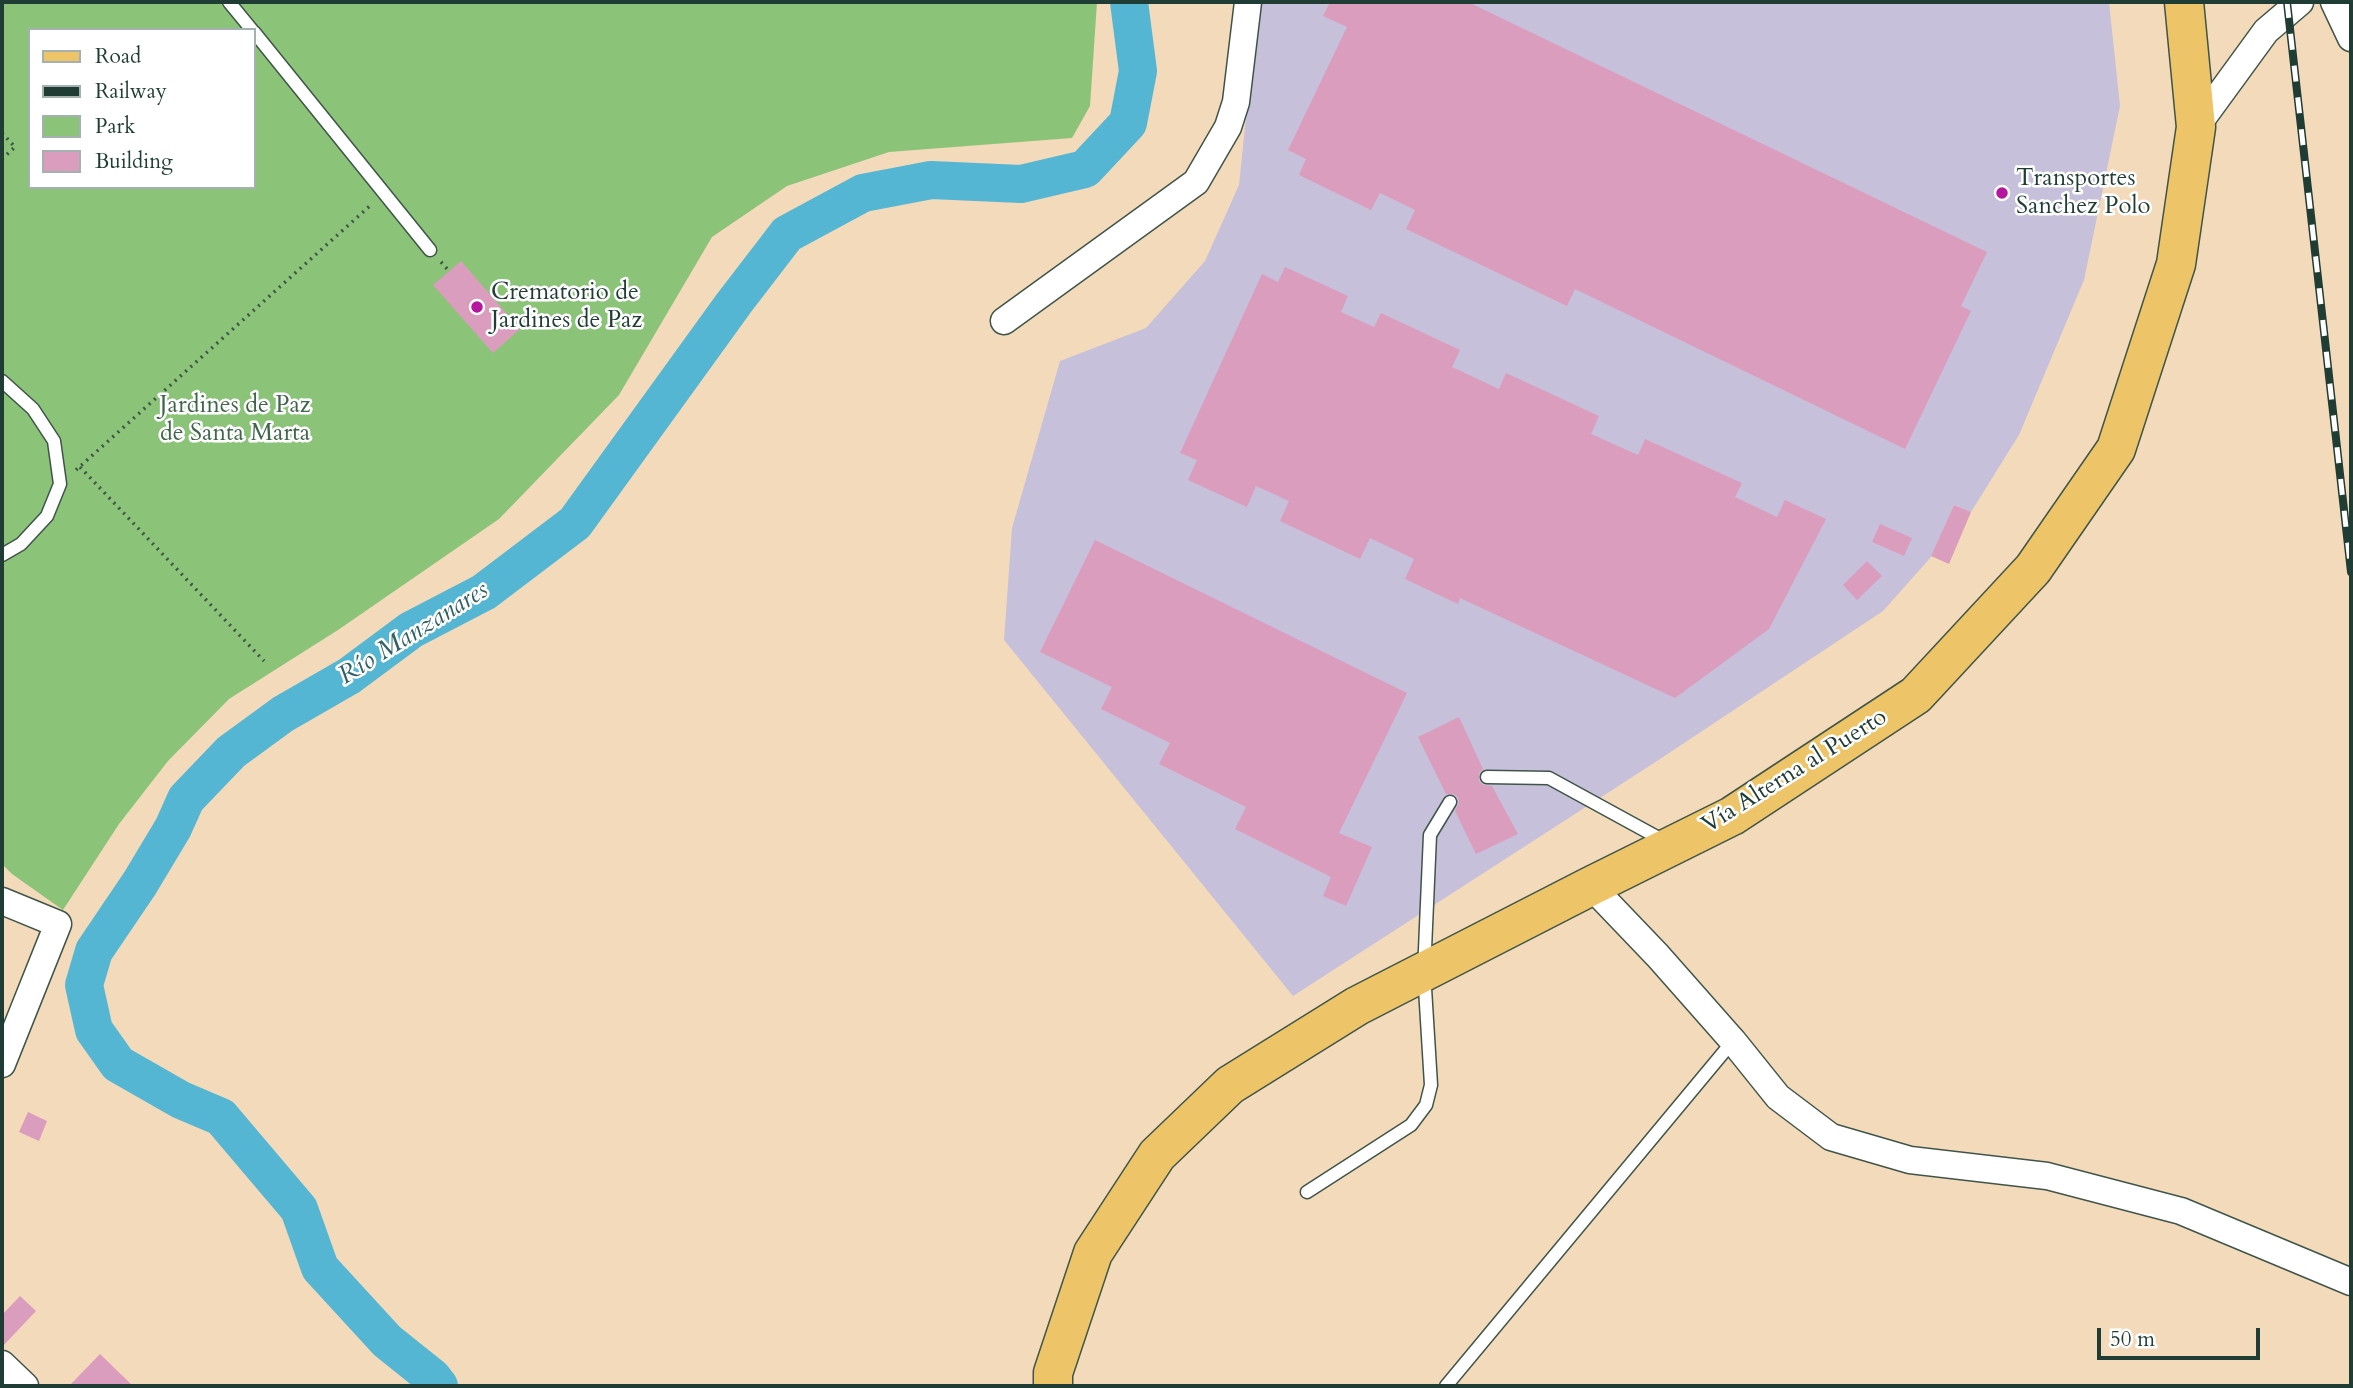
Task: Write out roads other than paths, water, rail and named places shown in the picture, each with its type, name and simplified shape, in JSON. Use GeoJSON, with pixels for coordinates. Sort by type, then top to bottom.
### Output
{"type":"FeatureCollection","features":[{"type":"Feature","properties":{"kind":"main road","name":"Vía Alterna al Puerto"},"geometry":{"type":"LineString","coordinates":[[1053,1386],[1053,1373],[1093,1253],[1157,1155],[1230,1085],[1357,1006],[1732,816],[1916,695],[2033,569],[2116,449],[2176,264],[2196,127],[2184,2]]}},
{"type":"Feature","properties":{"kind":"street"},"geometry":{"type":"LineString","coordinates":[[1004,321],[1196,182],[1228,127],[1236,102],[1248,2]]}},
{"type":"Feature","properties":{"kind":"street"},"geometry":{"type":"LineString","coordinates":[[2196,127],[2266,31],[2300,2]]}},
{"type":"Feature","properties":{"kind":"street"},"geometry":{"type":"LineString","coordinates":[[2334,2],[2351,38]]}},
{"type":"Feature","properties":{"kind":"street"},"geometry":{"type":"LineString","coordinates":[[1591,886],[1658,956],[1778,1097],[1831,1138],[1910,1160],[2047,1176],[2181,1211],[2351,1282]]}},
{"type":"Feature","properties":{"kind":"street"},"geometry":{"type":"LineString","coordinates":[[2,901],[58,924],[2,1064]]}},
{"type":"Feature","properties":{"kind":"street"},"geometry":{"type":"LineString","coordinates":[[2,1364],[25,1386]]}},
{"type":"Feature","properties":{"kind":"lane"},"geometry":{"type":"LineString","coordinates":[[229,2],[251,28]]}},
{"type":"Feature","properties":{"kind":"lane"},"geometry":{"type":"LineString","coordinates":[[256,35],[430,250]]}},
{"type":"Feature","properties":{"kind":"lane"},"geometry":{"type":"LineString","coordinates":[[2,381],[33,409],[54,441],[60,484],[47,516],[21,544],[2,555]]}},
{"type":"Feature","properties":{"kind":"lane"},"geometry":{"type":"LineString","coordinates":[[1487,778],[1549,778],[1672,846]]}},
{"type":"Feature","properties":{"kind":"lane"},"geometry":{"type":"LineString","coordinates":[[1307,1192],[1411,1125],[1426,1105],[1431,1085],[1424,972],[1430,835],[1450,802]]}},
{"type":"Feature","properties":{"kind":"lane"},"geometry":{"type":"LineString","coordinates":[[1446,1386],[1733,1041]]}},
{"type":"Feature","properties":{"kind":"waterway","name":"Río Manzanares"},"geometry":{"type":"LineString","coordinates":[[439,1386],[432,1377],[387,1341],[320,1268],[299,1209],[221,1117],[181,1100],[118,1064],[94,1030],[84,985],[94,951],[140,883],[173,828],[186,799],[231,752],[283,714],[349,676],[411,630],[484,592],[575,523],[787,234],[863,193],[931,180],[1021,184],[1085,169],[1128,123],[1138,71],[1129,2]]}},
{"type":"Feature","properties":{"kind":"railway"},"geometry":{"type":"LineString","coordinates":[[2287,2],[2351,572]]}},
{"type":"Feature","properties":{"kind":"place","name":"Transportes Sanchez Polo"},"geometry":{"type":"Point","coordinates":[2002,193]}},
{"type":"Feature","properties":{"kind":"place","name":"Crematorio de Jardines de Paz"},"geometry":{"type":"Point","coordinates":[477,307]}},
{"type":"Feature","properties":{"kind":"park label","name":"Jardines de Paz de Santa Marta"},"geometry":{"type":"Point","coordinates":[235,420]}}]}
